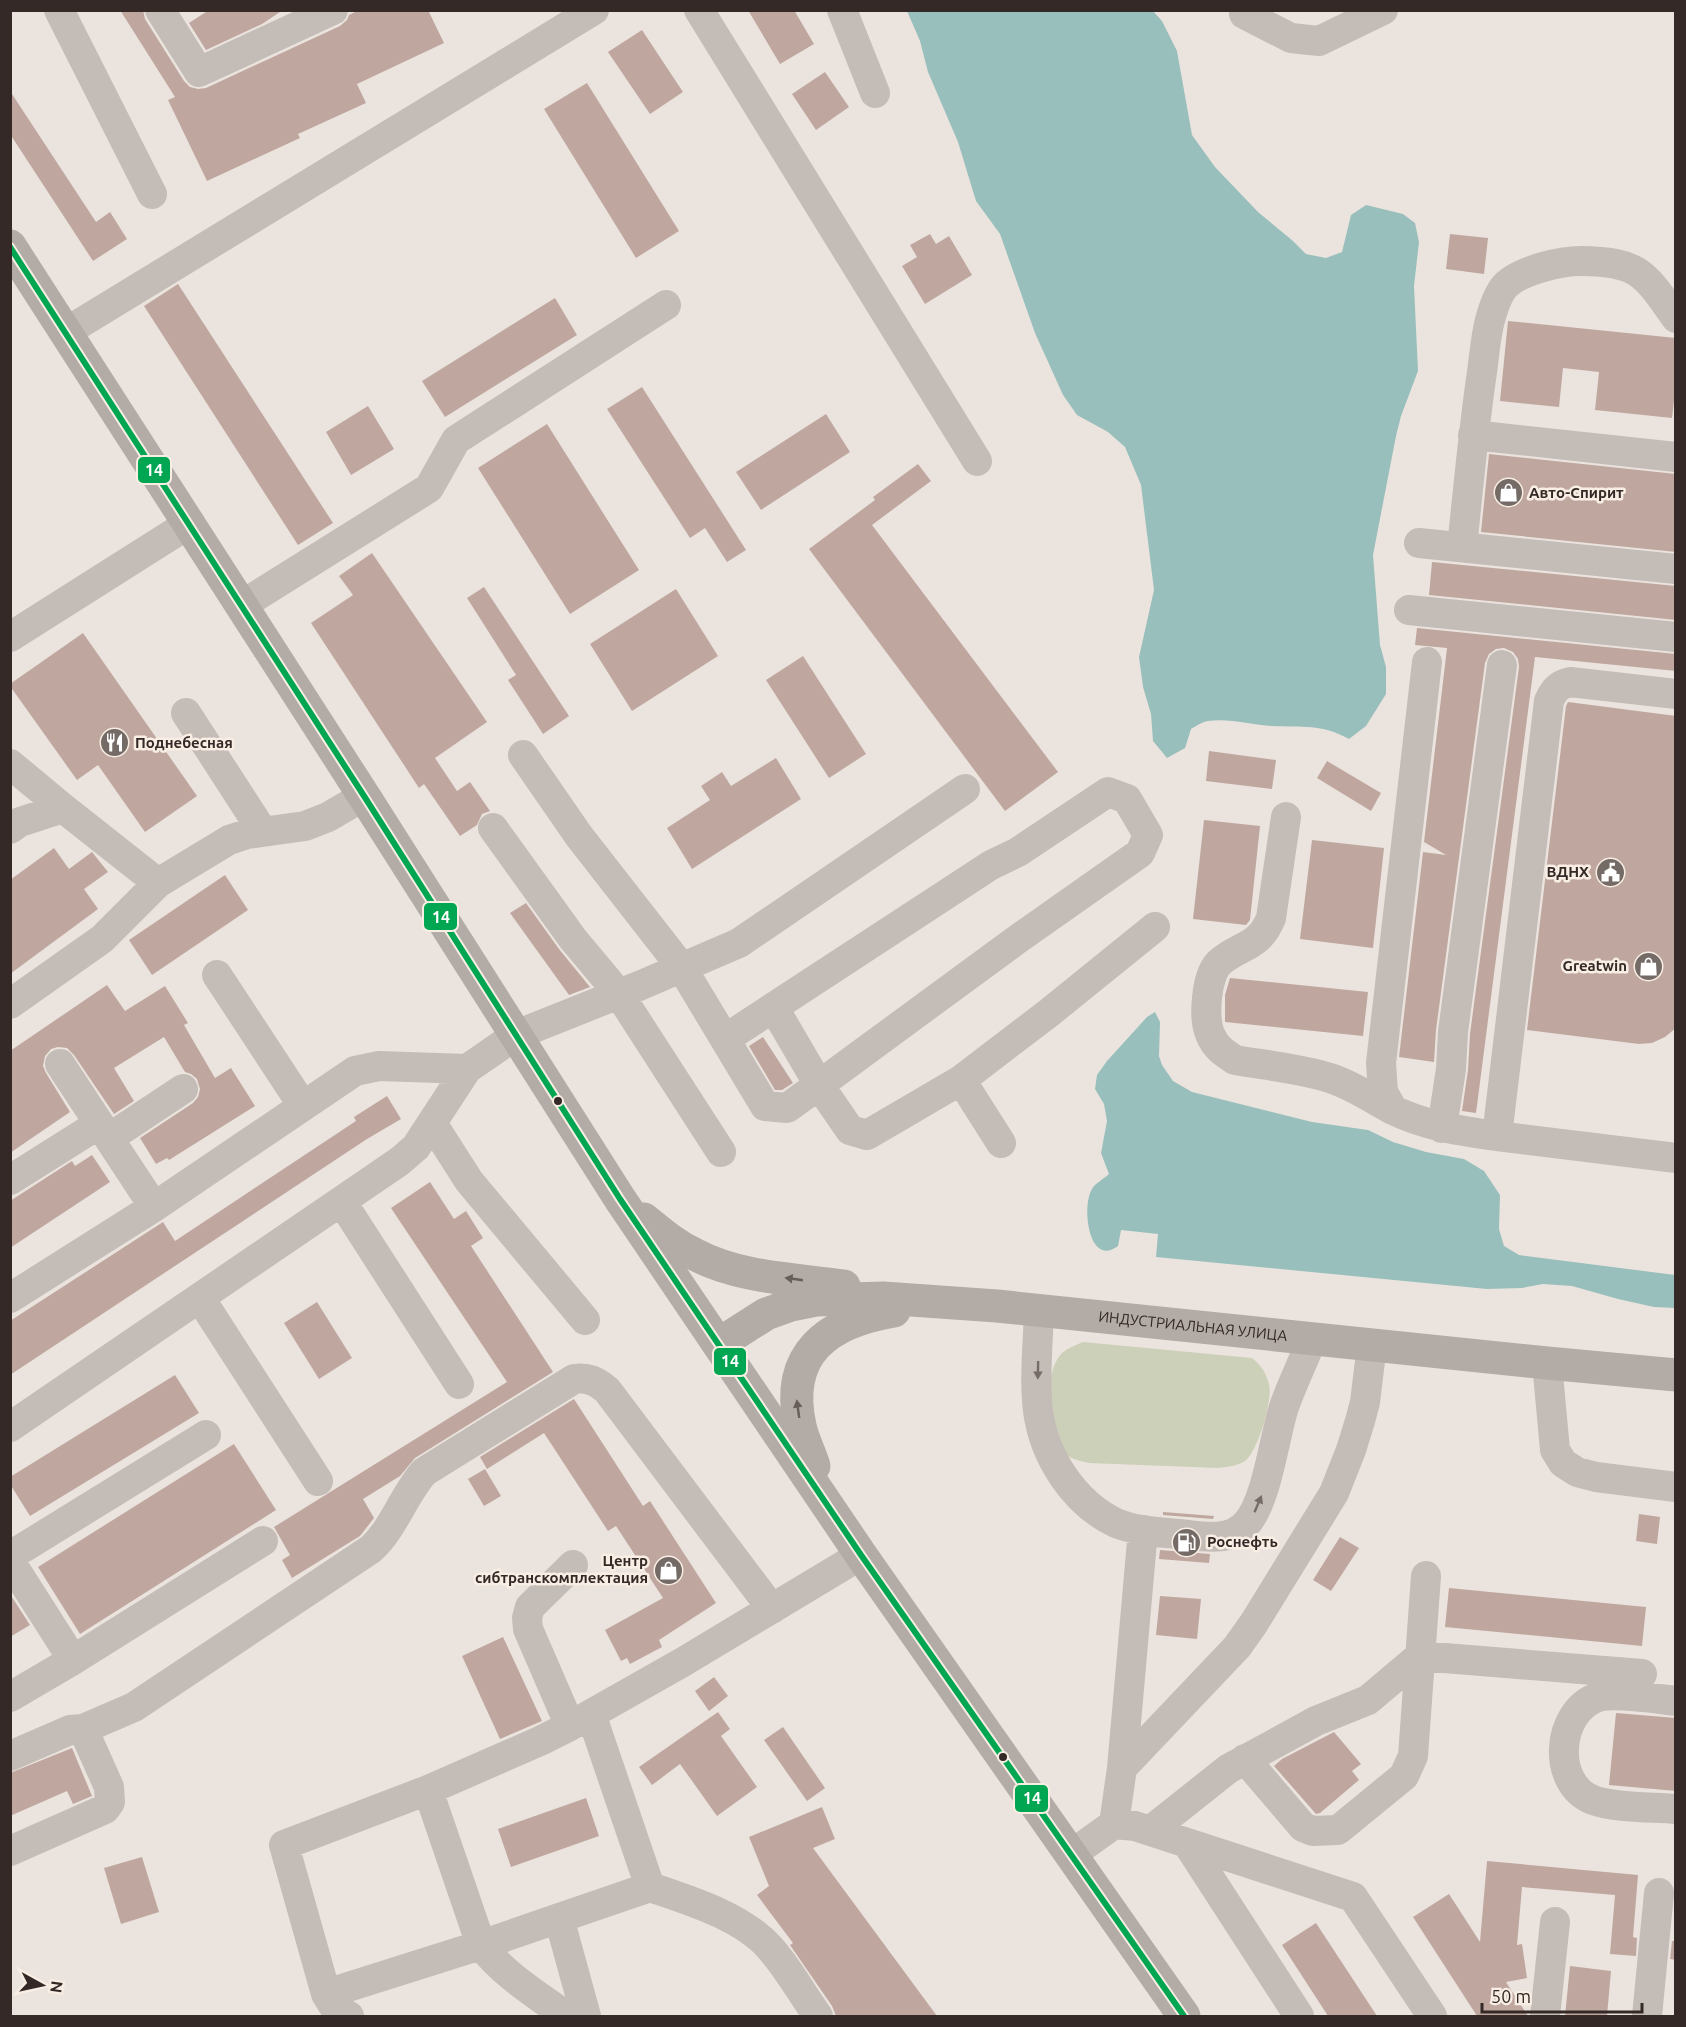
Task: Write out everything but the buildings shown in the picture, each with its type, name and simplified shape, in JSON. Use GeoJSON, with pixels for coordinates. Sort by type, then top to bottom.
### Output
{"type":"FeatureCollection","features":[{"type":"Feature","properties":{"kind":"main road"},"geometry":{"type":"LineString","coordinates":[[10,246],[242,605],[620,1199],[861,1555],[1185,2016]]}},
{"type":"Feature","properties":{"kind":"main road"},"geometry":{"type":"LineString","coordinates":[[620,1199],[673,1242],[717,1265],[750,1273],[998,1306]]}},
{"type":"Feature","properties":{"kind":"main road","name":"ИНДУСТРИАЛЬНАЯ УЛИЦА"},"geometry":{"type":"LineString","coordinates":[[719,1344],[766,1314],[791,1305],[816,1300],[883,1298],[998,1306],[1676,1375]]}},
{"type":"Feature","properties":{"kind":"main road"},"geometry":{"type":"LineString","coordinates":[[828,1505],[800,1427],[796,1397],[801,1370],[809,1353],[826,1334],[845,1323],[871,1315],[895,1311],[998,1306]]}},
{"type":"Feature","properties":{"kind":"lane"},"geometry":{"type":"LineString","coordinates":[[59,10],[152,194]]}},
{"type":"Feature","properties":{"kind":"lane"},"geometry":{"type":"LineString","coordinates":[[66,332],[594,10]]}},
{"type":"Feature","properties":{"kind":"lane"},"geometry":{"type":"LineString","coordinates":[[699,10],[977,461]]}},
{"type":"Feature","properties":{"kind":"lane"},"geometry":{"type":"LineString","coordinates":[[842,10],[875,93]]}},
{"type":"Feature","properties":{"kind":"lane"},"geometry":{"type":"LineString","coordinates":[[1244,14],[1291,38],[1319,41],[1383,10]]}},
{"type":"Feature","properties":{"kind":"lane"},"geometry":{"type":"LineString","coordinates":[[171,14],[199,72],[330,11]]}},
{"type":"Feature","properties":{"kind":"lane"},"geometry":{"type":"LineString","coordinates":[[1462,547],[1473,435],[1489,321],[1496,301],[1507,284],[1527,273],[1554,264],[1578,261],[1614,263],[1631,268],[1643,276],[1676,318]]}},
{"type":"Feature","properties":{"kind":"lane"},"geometry":{"type":"LineString","coordinates":[[242,605],[429,488],[456,440],[666,305]]}},
{"type":"Feature","properties":{"kind":"lane"},"geometry":{"type":"LineString","coordinates":[[1473,435],[1676,457]]}},
{"type":"Feature","properties":{"kind":"lane"},"geometry":{"type":"LineString","coordinates":[[10,637],[190,524]]}},
{"type":"Feature","properties":{"kind":"lane"},"geometry":{"type":"LineString","coordinates":[[1419,543],[1676,569]]}},
{"type":"Feature","properties":{"kind":"lane"},"geometry":{"type":"LineString","coordinates":[[1409,610],[1676,637]]}},
{"type":"Feature","properties":{"kind":"lane"},"geometry":{"type":"LineString","coordinates":[[1393,1110],[1383,1092],[1381,1064],[1427,662]]}},
{"type":"Feature","properties":{"kind":"lane"},"geometry":{"type":"LineString","coordinates":[[1442,1128],[1451,1069],[1454,1020],[1502,665]]}},
{"type":"Feature","properties":{"kind":"lane"},"geometry":{"type":"LineString","coordinates":[[1497,1136],[1550,701],[1554,690],[1561,684],[1570,682],[1676,694]]}},
{"type":"Feature","properties":{"kind":"lane"},"geometry":{"type":"LineString","coordinates":[[186,713],[263,831]]}},
{"type":"Feature","properties":{"kind":"lane"},"geometry":{"type":"LineString","coordinates":[[523,755],[579,836],[682,968],[765,1106],[787,1107],[819,1085],[968,975],[1140,853],[1148,835],[1127,799],[1108,792],[1018,852],[991,865],[725,1039]]}},
{"type":"Feature","properties":{"kind":"lane"},"geometry":{"type":"LineString","coordinates":[[10,764],[158,883]]}},
{"type":"Feature","properties":{"kind":"lane"},"geometry":{"type":"LineString","coordinates":[[10,1427],[342,1202],[408,1154],[416,1147],[467,1069],[516,1035],[739,943],[965,789]]}},
{"type":"Feature","properties":{"kind":"lane"},"geometry":{"type":"LineString","coordinates":[[10,1005],[102,939],[158,883],[229,840],[263,831],[305,826],[328,817],[364,796]]}},
{"type":"Feature","properties":{"kind":"lane"},"geometry":{"type":"LineString","coordinates":[[14,816],[63,808]]}},
{"type":"Feature","properties":{"kind":"lane"},"geometry":{"type":"LineString","coordinates":[[1287,817],[1271,918],[1265,933],[1252,944],[1219,963],[1211,973],[1208,994],[1209,1032],[1222,1053],[1235,1060],[1329,1077],[1353,1087],[1393,1110],[1442,1128],[1676,1158]]}},
{"type":"Feature","properties":{"kind":"lane"},"geometry":{"type":"LineString","coordinates":[[493,828],[573,939],[619,994],[721,1152]]}},
{"type":"Feature","properties":{"kind":"lane"},"geometry":{"type":"LineString","coordinates":[[774,1008],[819,1085],[850,1130],[867,1135],[961,1080],[1155,927]]}},
{"type":"Feature","properties":{"kind":"lane"},"geometry":{"type":"LineString","coordinates":[[217,975],[303,1107]]}},
{"type":"Feature","properties":{"kind":"lane"},"geometry":{"type":"LineString","coordinates":[[60,1064],[154,1207]]}},
{"type":"Feature","properties":{"kind":"lane"},"geometry":{"type":"LineString","coordinates":[[10,1298],[154,1207],[355,1071],[379,1066],[467,1069]]}},
{"type":"Feature","properties":{"kind":"lane"},"geometry":{"type":"LineString","coordinates":[[961,1080],[1001,1143]]}},
{"type":"Feature","properties":{"kind":"lane"},"geometry":{"type":"LineString","coordinates":[[10,1180],[183,1089]]}},
{"type":"Feature","properties":{"kind":"lane"},"geometry":{"type":"LineString","coordinates":[[432,1123],[469,1181],[585,1320]]}},
{"type":"Feature","properties":{"kind":"lane"},"geometry":{"type":"LineString","coordinates":[[342,1202],[459,1384]]}},
{"type":"Feature","properties":{"kind":"lane"},"geometry":{"type":"LineString","coordinates":[[200,1298],[318,1480]]}},
{"type":"Feature","properties":{"kind":"lane"},"geometry":{"type":"LineString","coordinates":[[1039,1311],[1038,1411],[1046,1446],[1060,1471],[1090,1506],[1116,1522],[1143,1530],[1219,1537],[1234,1533],[1247,1524],[1259,1504],[1285,1405],[1312,1339]]}},
{"type":"Feature","properties":{"kind":"lane"},"geometry":{"type":"LineString","coordinates":[[1122,1768],[1237,1647],[1334,1493],[1352,1450],[1362,1412],[1372,1345]]}},
{"type":"Feature","properties":{"kind":"lane"},"geometry":{"type":"LineString","coordinates":[[1547,1363],[1555,1450],[1563,1463],[1577,1472],[1596,1477],[1676,1487]]}},
{"type":"Feature","properties":{"kind":"lane"},"geometry":{"type":"LineString","coordinates":[[10,1756],[70,1730],[83,1729],[134,1707],[371,1549],[381,1539],[414,1484],[424,1472],[574,1379],[593,1380],[608,1390],[772,1609]]}},
{"type":"Feature","properties":{"kind":"lane"},"geometry":{"type":"LineString","coordinates":[[10,1556],[206,1435]]}},
{"type":"Feature","properties":{"kind":"lane"},"geometry":{"type":"LineString","coordinates":[[1114,1824],[1122,1768],[1143,1530]]}},
{"type":"Feature","properties":{"kind":"lane"},"geometry":{"type":"LineString","coordinates":[[10,1696],[73,1660],[264,1541]]}},
{"type":"Feature","properties":{"kind":"lane"},"geometry":{"type":"LineString","coordinates":[[349,2016],[334,2007],[326,1994],[284,1845],[428,1790],[540,1742],[683,1662],[861,1555]]}},
{"type":"Feature","properties":{"kind":"lane"},"geometry":{"type":"LineString","coordinates":[[10,1561],[73,1660]]}},
{"type":"Feature","properties":{"kind":"lane"},"geometry":{"type":"LineString","coordinates":[[573,1565],[530,1607],[527,1618],[528,1629],[580,1720],[650,1887]]}},
{"type":"Feature","properties":{"kind":"lane"},"geometry":{"type":"LineString","coordinates":[[1245,1759],[1303,1827],[1313,1831],[1338,1830],[1404,1776],[1413,1756],[1426,1576]]}},
{"type":"Feature","properties":{"kind":"lane"},"geometry":{"type":"LineString","coordinates":[[1150,1831],[1228,1769],[1316,1721],[1368,1700],[1420,1656],[1642,1674]]}},
{"type":"Feature","properties":{"kind":"lane"},"geometry":{"type":"LineString","coordinates":[[1676,1701],[1598,1697],[1584,1704],[1575,1716],[1566,1734],[1563,1752],[1565,1768],[1572,1783],[1592,1800],[1676,1809]]}},
{"type":"Feature","properties":{"kind":"lane"},"geometry":{"type":"LineString","coordinates":[[10,1851],[105,1809],[110,1802],[109,1787],[83,1729]]}},
{"type":"Feature","properties":{"kind":"lane"},"geometry":{"type":"LineString","coordinates":[[428,1790],[481,1945],[494,1963],[566,2016]]}},
{"type":"Feature","properties":{"kind":"lane"},"geometry":{"type":"LineString","coordinates":[[1072,1854],[1114,1824],[1135,1826],[1353,1897],[1432,2016]]}},
{"type":"Feature","properties":{"kind":"lane"},"geometry":{"type":"LineString","coordinates":[[1187,1843],[1299,2016]]}},
{"type":"Feature","properties":{"kind":"lane"},"geometry":{"type":"LineString","coordinates":[[326,1994],[481,1945],[650,1887],[703,1905],[755,1935],[769,1947],[818,2016]]}},
{"type":"Feature","properties":{"kind":"lane"},"geometry":{"type":"LineString","coordinates":[[1647,2016],[1659,1893]]}},
{"type":"Feature","properties":{"kind":"lane"},"geometry":{"type":"LineString","coordinates":[[559,1918],[586,2016]]}},
{"type":"Feature","properties":{"kind":"lane"},"geometry":{"type":"LineString","coordinates":[[1545,2016],[1555,1922]]}},
{"type":"Feature","properties":{"kind":"green space"},"geometry":{"type":"Polygon","coordinates":[[[1083,1342],[1252,1358],[1265,1373],[1270,1392],[1263,1425],[1250,1455],[1239,1464],[1218,1468],[1089,1463],[1063,1452],[1053,1431],[1049,1387],[1056,1362],[1062,1353],[1083,1342]]]}},
{"type":"Feature","properties":{"kind":"water"},"geometry":{"type":"Polygon","coordinates":[[[907,11],[1153,11],[1162,21],[1177,51],[1192,135],[1215,167],[1258,212],[1306,254],[1326,258],[1342,252],[1351,215],[1366,205],[1403,214],[1415,223],[1419,242],[1414,286],[1418,371],[1396,436],[1373,555],[1380,645],[1386,667],[1386,694],[1366,726],[1349,739],[1320,728],[1216,720],[1204,722],[1191,729],[1185,748],[1167,758],[1153,741],[1151,714],[1143,687],[1139,657],[1154,590],[1141,485],[1125,447],[1108,432],[1077,415],[1063,395],[1035,333],[1000,234],[976,201],[958,142],[928,72],[920,41],[907,11]]]}},
{"type":"Feature","properties":{"kind":"water"},"geometry":{"type":"Polygon","coordinates":[[[1155,1012],[1160,1022],[1159,1056],[1162,1065],[1173,1081],[1192,1092],[1312,1122],[1368,1130],[1393,1142],[1426,1152],[1464,1159],[1484,1171],[1500,1195],[1499,1229],[1504,1246],[1519,1255],[1675,1275],[1675,1308],[1654,1307],[1572,1286],[1543,1284],[1522,1288],[1487,1289],[1156,1257],[1158,1234],[1121,1230],[1118,1246],[1108,1251],[1100,1249],[1090,1232],[1087,1209],[1092,1189],[1109,1174],[1101,1153],[1107,1121],[1104,1104],[1095,1089],[1097,1075],[1147,1017],[1155,1012]]]}},
{"type":"Feature","properties":{"kind":"transit line","name":"14"},"geometry":{"type":"LineString","coordinates":[[10,247],[364,796],[620,1199],[861,1555],[1184,2016]]}},
{"type":"Feature","properties":{"kind":"place","name":"Авто-Спирит"},"geometry":{"type":"Point","coordinates":[1508,493]}},
{"type":"Feature","properties":{"kind":"place","name":"Поднебесная"},"geometry":{"type":"Point","coordinates":[114,743]}},
{"type":"Feature","properties":{"kind":"place","name":"ВДНХ"},"geometry":{"type":"Point","coordinates":[1610,872]}},
{"type":"Feature","properties":{"kind":"place","name":"Greatwin"},"geometry":{"type":"Point","coordinates":[1648,966]}},
{"type":"Feature","properties":{"kind":"place","name":"Роснефть"},"geometry":{"type":"Point","coordinates":[1186,1542]}},
{"type":"Feature","properties":{"kind":"place","name":"Центр сибтранскомплектация"},"geometry":{"type":"Point","coordinates":[669,1570]}}]}
